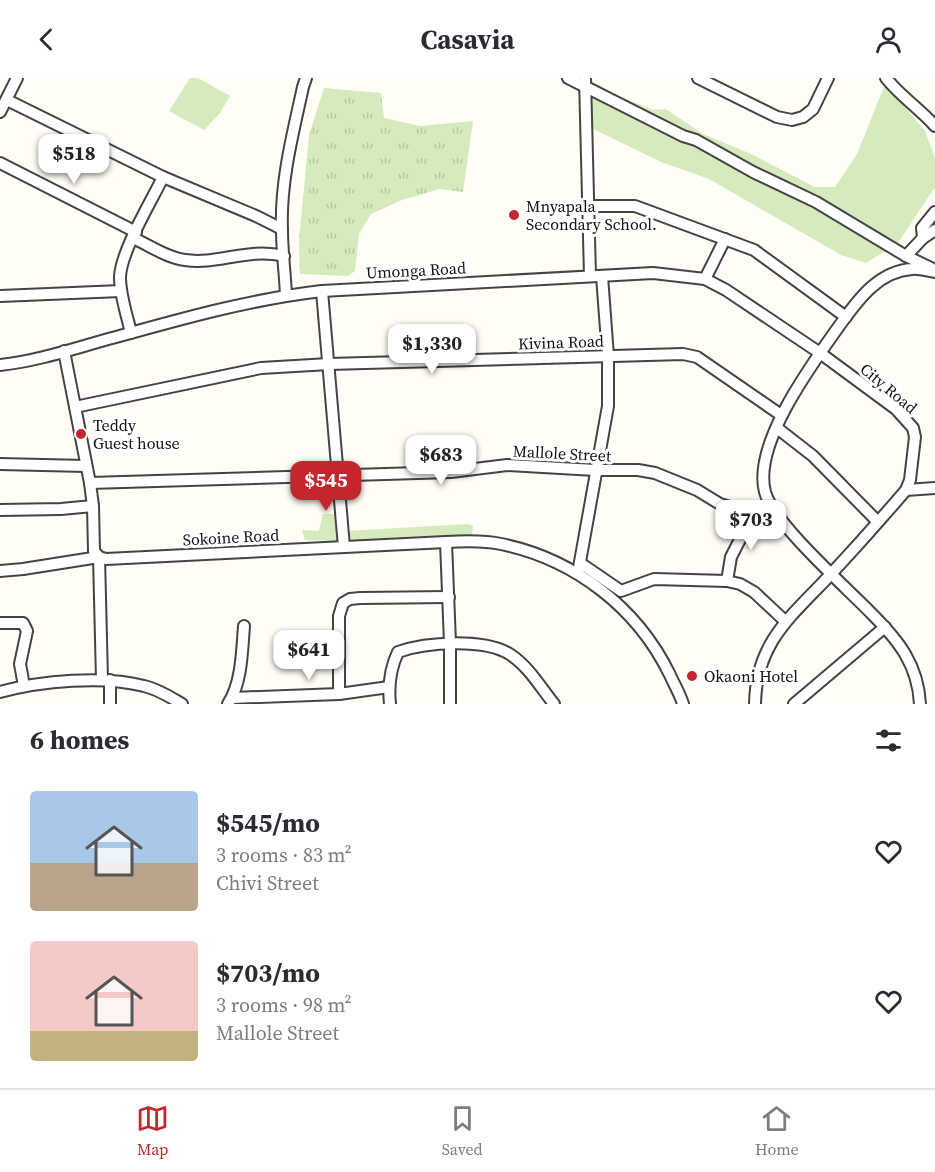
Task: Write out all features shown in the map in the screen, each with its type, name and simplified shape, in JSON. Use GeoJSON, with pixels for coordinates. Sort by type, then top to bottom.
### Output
{"type":"FeatureCollection","features":[{"type":"Feature","properties":{"kind":"street"},"geometry":{"type":"LineString","coordinates":[[0,112],[17,78]]}},
{"type":"Feature","properties":{"kind":"street"},"geometry":{"type":"LineString","coordinates":[[286,295],[282,229],[290,149],[306,78]]}},
{"type":"Feature","properties":{"kind":"street"},"geometry":{"type":"LineString","coordinates":[[568,78],[584,82],[683,136],[696,140],[753,172],[794,190],[935,271]]}},
{"type":"Feature","properties":{"kind":"street"},"geometry":{"type":"LineString","coordinates":[[698,78],[777,117],[792,120],[803,117],[813,109],[828,78]]}},
{"type":"Feature","properties":{"kind":"street"},"geometry":{"type":"LineString","coordinates":[[886,78],[898,93],[935,126]]}},
{"type":"Feature","properties":{"kind":"street"},"geometry":{"type":"LineString","coordinates":[[584,82],[590,276]]}},
{"type":"Feature","properties":{"kind":"street"},"geometry":{"type":"LineString","coordinates":[[7,100],[163,177],[282,229]]}},
{"type":"Feature","properties":{"kind":"street"},"geometry":{"type":"LineString","coordinates":[[0,163],[182,260],[199,261],[256,252],[284,256]]}},
{"type":"Feature","properties":{"kind":"street"},"geometry":{"type":"LineString","coordinates":[[131,333],[121,291],[121,270],[134,235],[163,177]]}},
{"type":"Feature","properties":{"kind":"street"},"geometry":{"type":"LineString","coordinates":[[587,206],[634,206],[754,250],[846,317]]}},
{"type":"Feature","properties":{"kind":"street"},"geometry":{"type":"LineString","coordinates":[[923,238],[922,228],[935,212]]}},
{"type":"Feature","properties":{"kind":"street"},"geometry":{"type":"LineString","coordinates":[[906,256],[923,238],[935,230]]}},
{"type":"Feature","properties":{"kind":"street"},"geometry":{"type":"LineString","coordinates":[[705,279],[725,239]]}},
{"type":"Feature","properties":{"kind":"street"},"geometry":{"type":"LineString","coordinates":[[920,704],[918,681],[910,662],[893,634],[779,519],[764,490],[766,454],[781,415],[846,317],[870,287],[889,274],[913,268],[935,271]]}},
{"type":"Feature","properties":{"kind":"street","name":"Umonga Road"},"geometry":{"type":"LineString","coordinates":[[0,365],[13,364],[286,295],[322,291],[653,273],[705,279],[726,290],[820,353]]}},
{"type":"Feature","properties":{"kind":"street"},"geometry":{"type":"LineString","coordinates":[[602,276],[608,356],[608,406],[579,568],[621,591],[654,579],[727,581],[740,584],[754,592],[785,621]]}},
{"type":"Feature","properties":{"kind":"street"},"geometry":{"type":"LineString","coordinates":[[0,296],[121,291]]}},
{"type":"Feature","properties":{"kind":"street"},"geometry":{"type":"LineString","coordinates":[[322,291],[344,547]]}},
{"type":"Feature","properties":{"kind":"street"},"geometry":{"type":"LineString","coordinates":[[64,351],[93,506],[94,551],[99,557],[106,680],[110,704]]}},
{"type":"Feature","properties":{"kind":"street","name":"City Road"},"geometry":{"type":"LineString","coordinates":[[754,704],[760,666],[771,641],[785,621],[832,574],[906,490],[910,480],[915,437],[913,428],[896,409],[820,353]]}},
{"type":"Feature","properties":{"kind":"street","name":"Kivina Road"},"geometry":{"type":"LineString","coordinates":[[75,407],[261,368],[683,354],[697,357],[781,415]]}},
{"type":"Feature","properties":{"kind":"street"},"geometry":{"type":"LineString","coordinates":[[777,428],[813,456],[878,522]]}},
{"type":"Feature","properties":{"kind":"street"},"geometry":{"type":"LineString","coordinates":[[0,464],[86,466]]}},
{"type":"Feature","properties":{"kind":"street","name":"Mallole Street"},"geometry":{"type":"LineString","coordinates":[[90,483],[451,472],[507,465],[638,470],[655,473],[697,490],[720,504],[753,514]]}},
{"type":"Feature","properties":{"kind":"street"},"geometry":{"type":"LineString","coordinates":[[906,490],[935,488]]}},
{"type":"Feature","properties":{"kind":"street"},"geometry":{"type":"LineString","coordinates":[[727,581],[731,557],[753,514],[763,511],[770,505]]}},
{"type":"Feature","properties":{"kind":"street"},"geometry":{"type":"LineString","coordinates":[[0,510],[93,506]]}},
{"type":"Feature","properties":{"kind":"street"},"geometry":{"type":"LineString","coordinates":[[446,542],[450,704]]}},
{"type":"Feature","properties":{"kind":"street","name":"Sokoine Road"},"geometry":{"type":"LineString","coordinates":[[0,571],[99,557],[106,559],[446,542],[498,543],[579,568],[644,631],[663,661],[683,704]]}},
{"type":"Feature","properties":{"kind":"street"},"geometry":{"type":"LineString","coordinates":[[339,694],[339,616],[343,603],[350,599],[360,598],[449,597]]}},
{"type":"Feature","properties":{"kind":"street"},"geometry":{"type":"LineString","coordinates":[[0,623],[23,623],[26,627],[20,664],[24,686]]}},
{"type":"Feature","properties":{"kind":"street"},"geometry":{"type":"LineString","coordinates":[[244,626],[240,665],[230,701],[339,694],[389,687]]}},
{"type":"Feature","properties":{"kind":"street"},"geometry":{"type":"LineString","coordinates":[[795,704],[885,627]]}},
{"type":"Feature","properties":{"kind":"street"},"geometry":{"type":"LineString","coordinates":[[390,704],[389,687],[392,664],[398,652],[411,647],[450,644],[491,646],[511,655],[526,669],[554,704]]}},
{"type":"Feature","properties":{"kind":"street"},"geometry":{"type":"LineString","coordinates":[[0,692],[24,686],[106,680],[145,686],[182,704]]}},
{"type":"Feature","properties":{"kind":"green space"},"geometry":{"type":"Polygon","coordinates":[[[190,78],[198,78],[230,96],[220,113],[204,130],[169,111],[190,78]]]}},
{"type":"Feature","properties":{"kind":"green space"},"geometry":{"type":"Polygon","coordinates":[[[590,80],[612,93],[653,110],[666,109],[703,134],[749,153],[815,187],[835,187],[857,154],[885,84],[925,131],[935,158],[935,187],[898,243],[866,263],[841,255],[709,179],[661,162],[589,127],[590,80]]]}},
{"type":"Feature","properties":{"kind":"green space"},"geometry":{"type":"Polygon","coordinates":[[[324,88],[381,93],[384,118],[420,126],[473,121],[463,192],[440,189],[402,200],[371,214],[359,234],[355,271],[348,276],[300,274],[299,240],[309,135],[324,88]]]}},
{"type":"Feature","properties":{"kind":"green space"},"geometry":{"type":"Polygon","coordinates":[[[323,514],[337,514],[339,541],[305,540],[302,530],[319,531],[323,514]]]}},
{"type":"Feature","properties":{"kind":"green space"},"geometry":{"type":"Polygon","coordinates":[[[467,524],[473,526],[472,535],[347,541],[347,531],[467,524]]]}},
{"type":"Feature","properties":{"kind":"place","name":"Mnyapala Secondary School."},"geometry":{"type":"Point","coordinates":[514,215]}},
{"type":"Feature","properties":{"kind":"place","name":"Teddy Guest house"},"geometry":{"type":"Point","coordinates":[81,434]}},
{"type":"Feature","properties":{"kind":"place","name":"Okaoni Hotel"},"geometry":{"type":"Point","coordinates":[692,676]}}]}
